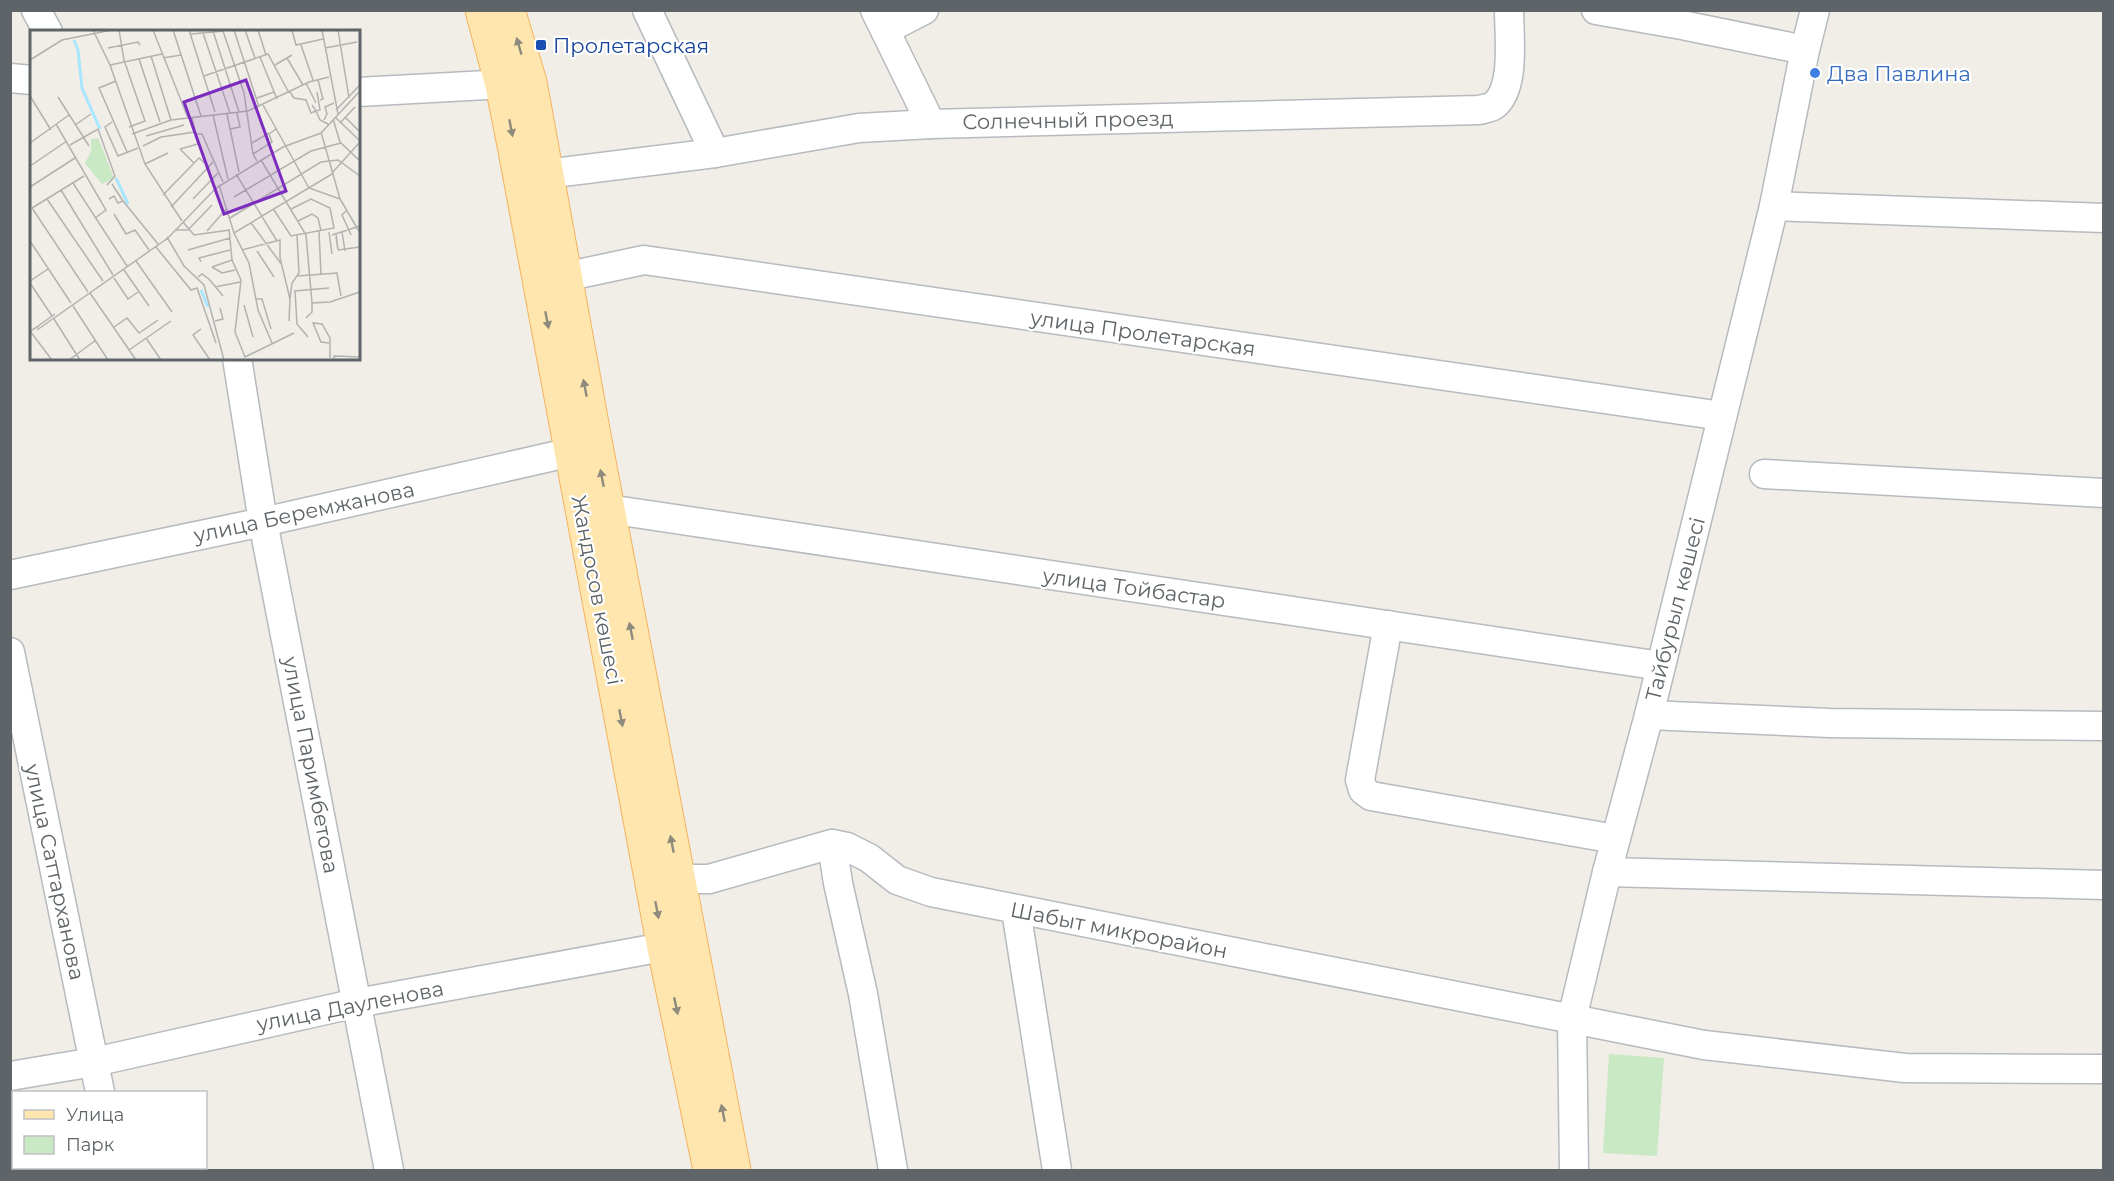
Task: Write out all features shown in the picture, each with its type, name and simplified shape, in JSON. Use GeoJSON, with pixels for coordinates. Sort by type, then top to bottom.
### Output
{"type":"FeatureCollection","features":[{"type":"Feature","properties":{"kind":"main road","name":"Жандосов көшесі"},"geometry":{"type":"LineString","coordinates":[[482,10],[516,83],[546,174],[564,277],[584,449],[608,509],[679,879],[677,945],[734,1170]]}},
{"type":"Feature","properties":{"kind":"main road","name":"Жандосов көшесі"},"geometry":{"type":"LineString","coordinates":[[508,10],[516,83],[677,945],[710,1170]]}},
{"type":"Feature","properties":{"kind":"street"},"geometry":{"type":"LineString","coordinates":[[36,10],[47,30]]}},
{"type":"Feature","properties":{"kind":"street"},"geometry":{"type":"LineString","coordinates":[[646,10],[715,153]]}},
{"type":"Feature","properties":{"kind":"street"},"geometry":{"type":"LineString","coordinates":[[924,10],[880,20],[931,124]]}},
{"type":"Feature","properties":{"kind":"street","name":"Солнечный проезд"},"geometry":{"type":"LineString","coordinates":[[546,174],[715,153],[859,128],[931,124],[1479,110],[1492,106],[1504,94],[1509,79],[1509,10]]}},
{"type":"Feature","properties":{"kind":"street"},"geometry":{"type":"LineString","coordinates":[[1596,10],[1805,50]]}},
{"type":"Feature","properties":{"kind":"street","name":"Тайбурыл көшесі"},"geometry":{"type":"LineString","coordinates":[[1574,1170],[1572,1019],[1774,206],[1815,10]]}},
{"type":"Feature","properties":{"kind":"street"},"geometry":{"type":"LineString","coordinates":[[10,78],[30,80]]}},
{"type":"Feature","properties":{"kind":"street"},"geometry":{"type":"LineString","coordinates":[[360,92],[516,83]]}},
{"type":"Feature","properties":{"kind":"street"},"geometry":{"type":"LineString","coordinates":[[1774,206],[2103,218]]}},
{"type":"Feature","properties":{"kind":"street","name":"улица Пролетарская"},"geometry":{"type":"LineString","coordinates":[[564,277],[644,260],[1722,416]]}},
{"type":"Feature","properties":{"kind":"street","name":"улица Паримбетова"},"geometry":{"type":"LineString","coordinates":[[237,360],[263,522],[389,1170]]}},
{"type":"Feature","properties":{"kind":"street","name":"улица Беремжанова"},"geometry":{"type":"LineString","coordinates":[[10,575],[263,522],[584,449]]}},
{"type":"Feature","properties":{"kind":"street"},"geometry":{"type":"LineString","coordinates":[[1764,474],[2103,493]]}},
{"type":"Feature","properties":{"kind":"street","name":"улица Тойбастар"},"geometry":{"type":"LineString","coordinates":[[608,509],[1661,666]]}},
{"type":"Feature","properties":{"kind":"street"},"geometry":{"type":"LineString","coordinates":[[1388,625],[1360,780],[1363,790],[1371,795],[1616,839]]}},
{"type":"Feature","properties":{"kind":"street","name":"улица Саттарханова"},"geometry":{"type":"LineString","coordinates":[[10,652],[100,1091]]}},
{"type":"Feature","properties":{"kind":"street"},"geometry":{"type":"LineString","coordinates":[[1649,716],[1830,723],[2103,726]]}},
{"type":"Feature","properties":{"kind":"street"},"geometry":{"type":"LineString","coordinates":[[679,879],[710,879],[832,844],[838,883],[865,1004],[893,1170]]}},
{"type":"Feature","properties":{"kind":"street","name":"Шабыт микрорайон"},"geometry":{"type":"LineString","coordinates":[[832,844],[847,847],[869,858],[897,880],[931,892],[1704,1045],[1905,1068],[2103,1069]]}},
{"type":"Feature","properties":{"kind":"street"},"geometry":{"type":"LineString","coordinates":[[1607,872],[2103,885]]}},
{"type":"Feature","properties":{"kind":"street"},"geometry":{"type":"LineString","coordinates":[[1017,910],[1057,1170]]}},
{"type":"Feature","properties":{"kind":"street","name":"улица Дауленова"},"geometry":{"type":"LineString","coordinates":[[10,1076],[94,1062],[357,1003],[677,945]]}},
{"type":"Feature","properties":{"kind":"green space"},"geometry":{"type":"Polygon","coordinates":[[[1609,1054],[1664,1058],[1657,1156],[1603,1153],[1609,1054]]]}},
{"type":"Feature","properties":{"kind":"place","name":"Пролетарская"},"geometry":{"type":"Point","coordinates":[541,45]}},
{"type":"Feature","properties":{"kind":"place","name":"Два Павлина"},"geometry":{"type":"Point","coordinates":[1815,73]}}]}
